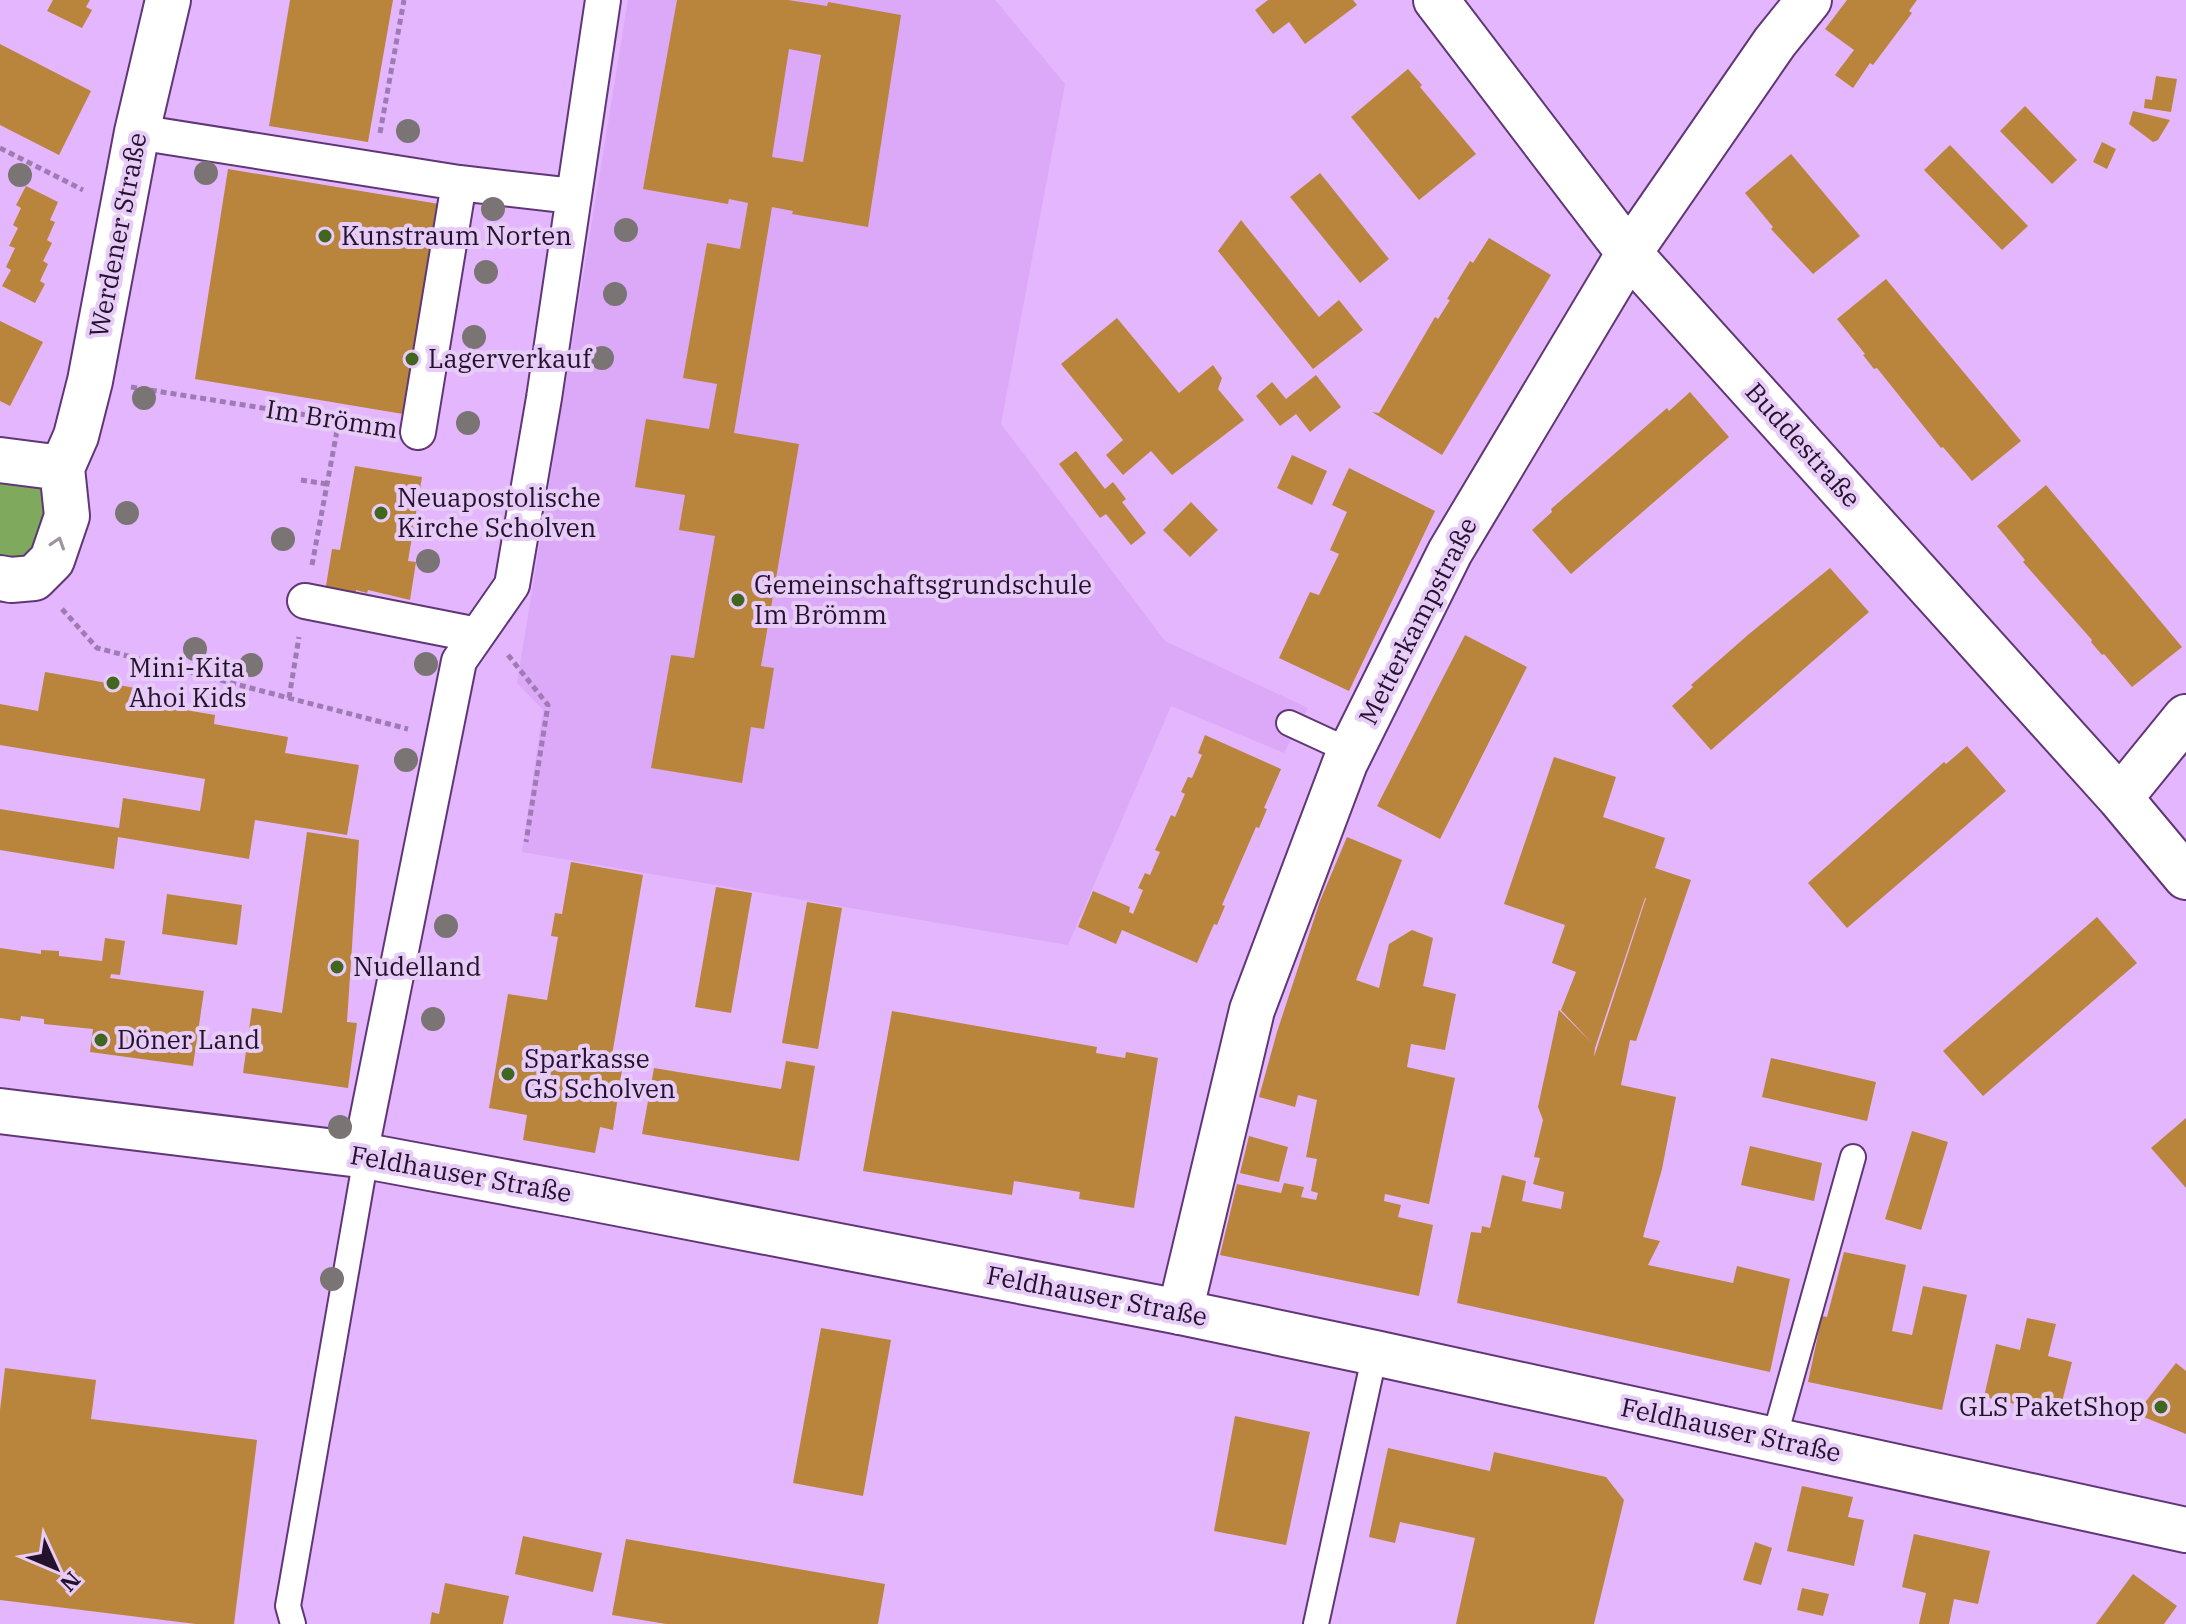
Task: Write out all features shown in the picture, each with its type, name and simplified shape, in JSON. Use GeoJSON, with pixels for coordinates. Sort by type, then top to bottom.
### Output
{"type":"FeatureCollection","features":[{"type":"Feature","properties":{"kind":"street","name":"Werdener Straße"},"geometry":{"type":"LineString","coordinates":[[17,578],[52,560],[67,516],[62,468],[76,436],[90,381],[137,132],[168,0]]}},
{"type":"Feature","properties":{"kind":"street"},"geometry":{"type":"LineString","coordinates":[[363,1156],[459,661],[512,585],[544,398],[603,0]]}},
{"type":"Feature","properties":{"kind":"street","name":"Buddestraße"},"geometry":{"type":"LineString","coordinates":[[1436,0],[1629,253],[2120,798],[2186,877]]}},
{"type":"Feature","properties":{"kind":"street","name":"Metterkampstraße"},"geometry":{"type":"LineString","coordinates":[[1180,1312],[1252,1010],[1352,752],[1450,552],[1629,253],[1775,42],[1809,0]]}},
{"type":"Feature","properties":{"kind":"street"},"geometry":{"type":"LineString","coordinates":[[137,132],[459,183],[573,196]]}},
{"type":"Feature","properties":{"kind":"street","name":"Im Brömm"},"geometry":{"type":"LineString","coordinates":[[418,432],[459,183]]}},
{"type":"Feature","properties":{"kind":"street"},"geometry":{"type":"LineString","coordinates":[[0,460],[62,468]]}},
{"type":"Feature","properties":{"kind":"street"},"geometry":{"type":"LineString","coordinates":[[305,601],[480,629]]}},
{"type":"Feature","properties":{"kind":"street"},"geometry":{"type":"LineString","coordinates":[[2120,798],[2186,717]]}},
{"type":"Feature","properties":{"kind":"street","name":"Feldhauser Straße"},"geometry":{"type":"LineString","coordinates":[[0,1111],[363,1156],[1180,1312],[2186,1530]]}},
{"type":"Feature","properties":{"kind":"lane"},"geometry":{"type":"LineString","coordinates":[[1289,723],[1352,752]]}},
{"type":"Feature","properties":{"kind":"lane"},"geometry":{"type":"LineString","coordinates":[[293,1624],[288,1606],[363,1156]]}},
{"type":"Feature","properties":{"kind":"lane"},"geometry":{"type":"LineString","coordinates":[[1774,1439],[1853,1157]]}},
{"type":"Feature","properties":{"kind":"lane"},"geometry":{"type":"LineString","coordinates":[[1316,1624],[1375,1353]]}},
{"type":"Feature","properties":{"kind":"path"},"geometry":{"type":"LineString","coordinates":[[374,169],[404,0]]}},
{"type":"Feature","properties":{"kind":"path"},"geometry":{"type":"LineString","coordinates":[[0,148],[123,211]]}},
{"type":"Feature","properties":{"kind":"path","name":"Im Brömm"},"geometry":{"type":"LineString","coordinates":[[90,381],[418,432]]}},
{"type":"Feature","properties":{"kind":"path"},"geometry":{"type":"LineString","coordinates":[[301,480],[327,484]]}},
{"type":"Feature","properties":{"kind":"path"},"geometry":{"type":"LineString","coordinates":[[17,578],[97,648],[443,738]]}},
{"type":"Feature","properties":{"kind":"path"},"geometry":{"type":"LineString","coordinates":[[480,629],[548,705],[526,842]]}},
{"type":"Feature","properties":{"kind":"shaded area"},"geometry":{"type":"Polygon","coordinates":[[[628,0],[995,0],[1065,84],[1001,424],[1165,641],[1308,708],[1284,753],[1171,706],[1068,945],[522,852],[543,710],[517,683],[628,0]]]}},
{"type":"Feature","properties":{"kind":"green space"},"geometry":{"type":"Polygon","coordinates":[[[0,460],[62,468],[52,560],[0,578],[0,460]]]}},
{"type":"Feature","properties":{"kind":"building"},"geometry":{"type":"Polygon","coordinates":[[[53,0],[90,0],[86,7],[92,10],[82,28],[47,11],[53,0]]]}},
{"type":"Feature","properties":{"kind":"building"},"geometry":{"type":"Polygon","coordinates":[[[290,0],[393,0],[368,142],[269,126],[290,0]]]}},
{"type":"Feature","properties":{"kind":"building"},"geometry":{"type":"Polygon","coordinates":[[[677,0],[788,0],[827,6],[828,2],[901,15],[868,227],[792,214],[793,211],[772,207],[734,433],[799,444],[761,666],[774,668],[764,729],[751,727],[742,783],[651,768],[671,655],[694,658],[715,536],[679,530],[685,495],[635,487],[646,419],[709,429],[717,384],[683,378],[707,243],[740,249],[748,203],[729,199],[728,204],[643,189],[677,0]],[[789,49],[772,157],[803,162],[821,55],[789,49]]]}},
{"type":"Feature","properties":{"kind":"building"},"geometry":{"type":"Polygon","coordinates":[[[1268,0],[1353,0],[1357,5],[1305,44],[1289,22],[1273,34],[1255,10],[1268,0]]]}},
{"type":"Feature","properties":{"kind":"building"},"geometry":{"type":"Polygon","coordinates":[[[1847,0],[1917,0],[1909,11],[1912,13],[1853,88],[1835,75],[1854,50],[1825,29],[1847,0]]]}},
{"type":"Feature","properties":{"kind":"building"},"geometry":{"type":"Polygon","coordinates":[[[0,44],[91,91],[59,155],[0,125],[0,44]]]}},
{"type":"Feature","properties":{"kind":"building"},"geometry":{"type":"Polygon","coordinates":[[[1408,69],[1476,154],[1419,200],[1351,117],[1408,69]]]}},
{"type":"Feature","properties":{"kind":"building"},"geometry":{"type":"Polygon","coordinates":[[[2156,76],[2177,79],[2171,112],[2144,108],[2145,99],[2152,100],[2156,76]]]}},
{"type":"Feature","properties":{"kind":"building"},"geometry":{"type":"Polygon","coordinates":[[[2025,106],[2077,160],[2052,184],[2000,131],[2025,106]]]}},
{"type":"Feature","properties":{"kind":"building"},"geometry":{"type":"Polygon","coordinates":[[[2133,111],[2170,120],[2158,140],[2153,142],[2129,124],[2133,111]]]}},
{"type":"Feature","properties":{"kind":"building"},"geometry":{"type":"Polygon","coordinates":[[[2102,142],[2116,149],[2107,169],[2093,162],[2102,142]]]}},
{"type":"Feature","properties":{"kind":"building"},"geometry":{"type":"Polygon","coordinates":[[[1950,145],[2028,226],[2002,250],[1924,170],[1950,145]]]}},
{"type":"Feature","properties":{"kind":"building"},"geometry":{"type":"Polygon","coordinates":[[[1791,154],[1860,236],[1813,274],[1771,229],[1773,227],[1745,193],[1791,154]]]}},
{"type":"Feature","properties":{"kind":"building","name":"Kunstraum Norten"},"geometry":{"type":"Polygon","coordinates":[[[228,169],[439,204],[403,414],[195,379],[228,169]]]}},
{"type":"Feature","properties":{"kind":"building"},"geometry":{"type":"Polygon","coordinates":[[[1320,173],[1389,259],[1360,283],[1290,197],[1320,173]]]}},
{"type":"Feature","properties":{"kind":"building"},"geometry":{"type":"Polygon","coordinates":[[[26,186],[58,202],[50,220],[55,222],[47,240],[52,243],[43,261],[48,264],[40,281],[45,284],[35,303],[2,286],[11,270],[6,267],[15,248],[9,246],[18,228],[13,225],[21,208],[16,205],[26,186]]]}},
{"type":"Feature","properties":{"kind":"building"},"geometry":{"type":"Polygon","coordinates":[[[1241,220],[1319,317],[1339,300],[1363,330],[1313,369],[1218,251],[1241,220]]]}},
{"type":"Feature","properties":{"kind":"building"},"geometry":{"type":"Polygon","coordinates":[[[1489,238],[1551,275],[1442,455],[1372,412],[1379,413],[1435,317],[1438,319],[1450,300],[1447,299],[1470,261],[1473,263],[1489,238]]]}},
{"type":"Feature","properties":{"kind":"building"},"geometry":{"type":"Polygon","coordinates":[[[1886,279],[2021,441],[1972,481],[1941,448],[1877,368],[1874,369],[1837,319],[1886,279]]]}},
{"type":"Feature","properties":{"kind":"building"},"geometry":{"type":"Polygon","coordinates":[[[1117,318],[1179,393],[1213,365],[1222,378],[1218,389],[1244,420],[1172,475],[1151,451],[1123,475],[1106,455],[1123,440],[1061,364],[1117,318]]]}},
{"type":"Feature","properties":{"kind":"building"},"geometry":{"type":"Polygon","coordinates":[[[0,321],[43,342],[10,406],[0,401],[0,321]]]}},
{"type":"Feature","properties":{"kind":"building"},"geometry":{"type":"Polygon","coordinates":[[[1316,375],[1341,407],[1310,432],[1296,414],[1280,426],[1256,396],[1272,382],[1286,399],[1316,375]]]}},
{"type":"Feature","properties":{"kind":"building"},"geometry":{"type":"Polygon","coordinates":[[[1690,392],[1729,437],[1571,574],[1532,530],[1552,512],[1551,509],[1667,408],[1669,411],[1690,392]]]}},
{"type":"Feature","properties":{"kind":"building"},"geometry":{"type":"Polygon","coordinates":[[[1076,451],[1105,489],[1113,482],[1126,499],[1122,502],[1146,533],[1131,545],[1106,514],[1100,518],[1059,464],[1076,451]]]}},
{"type":"Feature","properties":{"kind":"building"},"geometry":{"type":"Polygon","coordinates":[[[1292,455],[1327,471],[1312,505],[1277,488],[1292,455]]]}},
{"type":"Feature","properties":{"kind":"building","name":"Neuapostolische Kirche Scholven"},"geometry":{"type":"Polygon","coordinates":[[[355,466],[422,477],[408,561],[416,562],[410,600],[368,590],[367,593],[356,590],[355,597],[325,592],[332,549],[340,550],[355,466]]]}},
{"type":"Feature","properties":{"kind":"building"},"geometry":{"type":"Polygon","coordinates":[[[1349,468],[1435,511],[1349,691],[1279,658],[1310,592],[1319,595],[1339,554],[1330,550],[1347,512],[1332,505],[1349,468]]]}},
{"type":"Feature","properties":{"kind":"building"},"geometry":{"type":"Polygon","coordinates":[[[2046,485],[2182,647],[2132,687],[2023,562],[2025,560],[1997,526],[2046,485]]]}},
{"type":"Feature","properties":{"kind":"building"},"geometry":{"type":"Polygon","coordinates":[[[1191,502],[1218,530],[1190,557],[1163,530],[1191,502]]]}},
{"type":"Feature","properties":{"kind":"building"},"geometry":{"type":"Polygon","coordinates":[[[1830,568],[1869,612],[1711,750],[1672,706],[1749,634],[1830,568]]]}},
{"type":"Feature","properties":{"kind":"building"},"geometry":{"type":"Polygon","coordinates":[[[1465,635],[1527,667],[1440,839],[1377,806],[1465,635]]]}},
{"type":"Feature","properties":{"kind":"building"},"geometry":{"type":"Polygon","coordinates":[[[45,672],[141,689],[138,702],[215,715],[214,724],[288,737],[285,753],[359,765],[347,835],[255,820],[249,859],[118,837],[114,869],[0,850],[0,809],[119,828],[123,798],[200,811],[205,779],[0,745],[0,704],[38,711],[45,672]]]}},
{"type":"Feature","properties":{"kind":"building"},"geometry":{"type":"Polygon","coordinates":[[[1205,735],[1281,769],[1259,828],[1256,827],[1222,905],[1225,906],[1217,925],[1214,924],[1197,963],[1122,930],[1116,944],[1078,927],[1093,891],[1130,907],[1129,912],[1133,914],[1143,890],[1138,888],[1145,873],[1150,875],[1160,852],[1155,850],[1171,815],[1175,817],[1185,794],[1181,792],[1188,777],[1192,778],[1202,755],[1198,753],[1205,735]]]}},
{"type":"Feature","properties":{"kind":"building"},"geometry":{"type":"Polygon","coordinates":[[[1967,746],[2006,791],[1847,928],[1808,883],[1944,762],[1946,764],[1967,746]]]}},
{"type":"Feature","properties":{"kind":"building"},"geometry":{"type":"Polygon","coordinates":[[[1554,757],[1616,777],[1603,817],[1665,838],[1655,868],[1691,880],[1636,1041],[1630,1040],[1621,1085],[1676,1097],[1662,1169],[1643,1237],[1660,1241],[1648,1265],[1733,1283],[1737,1266],[1790,1279],[1770,1372],[1457,1303],[1471,1232],[1481,1233],[1482,1226],[1490,1228],[1502,1175],[1526,1181],[1522,1201],[1561,1209],[1564,1192],[1533,1184],[1540,1158],[1534,1157],[1543,1120],[1538,1107],[1559,1010],[1593,1044],[1561,1010],[1576,972],[1552,963],[1565,925],[1504,904],[1554,757]],[[1646,898],[1595,1048],[1594,1057],[1646,898]]]}},
{"type":"Feature","properties":{"kind":"building"},"geometry":{"type":"Polygon","coordinates":[[[307,832],[359,840],[347,1022],[357,1023],[348,1088],[243,1073],[252,1008],[282,1013],[307,832]]]}},
{"type":"Feature","properties":{"kind":"building"},"geometry":{"type":"Polygon","coordinates":[[[1347,837],[1402,860],[1356,980],[1379,988],[1389,944],[1412,930],[1433,938],[1423,986],[1456,994],[1445,1050],[1411,1044],[1407,1067],[1455,1078],[1429,1204],[1385,1194],[1384,1201],[1401,1205],[1398,1217],[1433,1225],[1419,1296],[1220,1255],[1237,1184],[1281,1193],[1284,1183],[1304,1187],[1301,1197],[1316,1200],[1318,1193],[1311,1191],[1317,1159],[1306,1157],[1317,1100],[1298,1095],[1295,1107],[1259,1097],[1320,901],[1347,837]]]}},
{"type":"Feature","properties":{"kind":"building"},"geometry":{"type":"Polygon","coordinates":[[[571,862],[643,875],[611,1061],[623,1063],[613,1130],[600,1127],[595,1153],[523,1140],[527,1115],[489,1108],[508,994],[547,1000],[558,937],[551,936],[555,913],[562,914],[571,862]]]}},
{"type":"Feature","properties":{"kind":"building"},"geometry":{"type":"Polygon","coordinates":[[[716,887],[752,893],[731,1013],[695,1007],[716,887]]]}},
{"type":"Feature","properties":{"kind":"building"},"geometry":{"type":"Polygon","coordinates":[[[167,894],[242,905],[237,945],[162,934],[167,894]]]}},
{"type":"Feature","properties":{"kind":"building"},"geometry":{"type":"Polygon","coordinates":[[[807,902],[842,908],[818,1049],[782,1043],[807,902]]]}},
{"type":"Feature","properties":{"kind":"building"},"geometry":{"type":"Polygon","coordinates":[[[2097,917],[2137,963],[1983,1096],[1943,1051],[2097,917]]]}},
{"type":"Feature","properties":{"kind":"building"},"geometry":{"type":"Polygon","coordinates":[[[105,938],[125,941],[120,975],[111,974],[110,978],[204,991],[193,1066],[90,1052],[93,1029],[44,1024],[44,1019],[21,1016],[20,1021],[0,1018],[0,948],[41,954],[41,950],[59,951],[59,956],[102,961],[105,938]]]}},
{"type":"Feature","properties":{"kind":"building"},"geometry":{"type":"Polygon","coordinates":[[[892,1011],[1097,1047],[1096,1053],[1125,1058],[1126,1052],[1158,1058],[1134,1208],[1079,1199],[1080,1192],[1014,1181],[1012,1195],[863,1171],[892,1011]]]}},
{"type":"Feature","properties":{"kind":"building"},"geometry":{"type":"Polygon","coordinates":[[[1771,1058],[1876,1082],[1867,1121],[1762,1097],[1771,1058]]]}},
{"type":"Feature","properties":{"kind":"building"},"geometry":{"type":"Polygon","coordinates":[[[786,1061],[815,1066],[799,1161],[642,1134],[654,1068],[781,1089],[786,1061]]]}},
{"type":"Feature","properties":{"kind":"building"},"geometry":{"type":"Polygon","coordinates":[[[2186,1118],[2186,1188],[2151,1148],[2186,1118]]]}},
{"type":"Feature","properties":{"kind":"building"},"geometry":{"type":"Polygon","coordinates":[[[1912,1131],[1948,1142],[1921,1230],[1885,1219],[1912,1131]]]}},
{"type":"Feature","properties":{"kind":"building"},"geometry":{"type":"Polygon","coordinates":[[[1249,1136],[1288,1147],[1279,1182],[1240,1173],[1249,1136]]]}},
{"type":"Feature","properties":{"kind":"building"},"geometry":{"type":"Polygon","coordinates":[[[1750,1146],[1822,1163],[1814,1201],[1741,1185],[1750,1146]]]}},
{"type":"Feature","properties":{"kind":"building"},"geometry":{"type":"Polygon","coordinates":[[[1844,1252],[1906,1265],[1892,1331],[1912,1335],[1923,1286],[1967,1295],[1942,1410],[1808,1382],[1822,1316],[1827,1317],[1844,1252]]]}},
{"type":"Feature","properties":{"kind":"building"},"geometry":{"type":"Polygon","coordinates":[[[2027,1318],[2056,1324],[2048,1356],[2072,1362],[2059,1414],[1984,1397],[1996,1344],[2020,1350],[2027,1318]]]}},
{"type":"Feature","properties":{"kind":"building"},"geometry":{"type":"Polygon","coordinates":[[[821,1328],[891,1340],[863,1496],[793,1483],[821,1328]]]}},
{"type":"Feature","properties":{"kind":"building"},"geometry":{"type":"Polygon","coordinates":[[[2176,1363],[2186,1371],[2186,1434],[2136,1414],[2176,1363]]]}},
{"type":"Feature","properties":{"kind":"building"},"geometry":{"type":"Polygon","coordinates":[[[5,1368],[96,1380],[91,1419],[257,1440],[234,1624],[196,1624],[0,1600],[0,1410],[5,1368]]]}},
{"type":"Feature","properties":{"kind":"building"},"geometry":{"type":"Polygon","coordinates":[[[1235,1416],[1310,1432],[1286,1545],[1214,1531],[1235,1416]]]}},
{"type":"Feature","properties":{"kind":"building"},"geometry":{"type":"Polygon","coordinates":[[[1388,1448],[1490,1471],[1494,1452],[1606,1477],[1624,1500],[1594,1624],[1456,1624],[1475,1538],[1400,1522],[1395,1543],[1369,1537],[1388,1448]]]}},
{"type":"Feature","properties":{"kind":"building"},"geometry":{"type":"Polygon","coordinates":[[[1802,1486],[1853,1497],[1848,1517],[1864,1520],[1854,1566],[1787,1551],[1802,1486]]]}},
{"type":"Feature","properties":{"kind":"building"},"geometry":{"type":"Polygon","coordinates":[[[1914,1534],[1990,1551],[1978,1604],[1954,1599],[1949,1624],[1919,1624],[1926,1593],[1902,1587],[1914,1534]]]}},
{"type":"Feature","properties":{"kind":"building"},"geometry":{"type":"Polygon","coordinates":[[[523,1536],[602,1553],[593,1592],[515,1574],[523,1536]]]}},
{"type":"Feature","properties":{"kind":"building"},"geometry":{"type":"Polygon","coordinates":[[[626,1539],[885,1584],[878,1624],[666,1624],[612,1615],[626,1539]]]}},
{"type":"Feature","properties":{"kind":"building"},"geometry":{"type":"Polygon","coordinates":[[[1755,1542],[1772,1548],[1761,1585],[1743,1580],[1755,1542]]]}},
{"type":"Feature","properties":{"kind":"building"},"geometry":{"type":"Polygon","coordinates":[[[2133,1574],[2177,1606],[2164,1624],[2096,1624],[2133,1574]]]}},
{"type":"Feature","properties":{"kind":"building"},"geometry":{"type":"Polygon","coordinates":[[[445,1583],[509,1596],[503,1624],[430,1624],[432,1612],[439,1614],[445,1583]]]}},
{"type":"Feature","properties":{"kind":"building"},"geometry":{"type":"Polygon","coordinates":[[[1802,1588],[1829,1594],[1823,1616],[1797,1610],[1802,1588]]]}},
{"type":"Feature","properties":{"kind":"place","name":"Kunstraum Norten"},"geometry":{"type":"Point","coordinates":[325,236]}},
{"type":"Feature","properties":{"kind":"place","name":"Lagerverkauf"},"geometry":{"type":"Point","coordinates":[412,359]}},
{"type":"Feature","properties":{"kind":"place","name":"Neuapostolische Kirche Scholven"},"geometry":{"type":"Point","coordinates":[381,513]}},
{"type":"Feature","properties":{"kind":"place","name":"Gemeinschaftsgrundschule Im Brömm"},"geometry":{"type":"Point","coordinates":[738,600]}},
{"type":"Feature","properties":{"kind":"place","name":"Mini-Kita Ahoi Kids"},"geometry":{"type":"Point","coordinates":[113,683]}},
{"type":"Feature","properties":{"kind":"place","name":"Nudelland"},"geometry":{"type":"Point","coordinates":[337,967]}},
{"type":"Feature","properties":{"kind":"place","name":"Döner Land"},"geometry":{"type":"Point","coordinates":[101,1040]}},
{"type":"Feature","properties":{"kind":"place","name":"Sparkasse GS Scholven"},"geometry":{"type":"Point","coordinates":[508,1074]}},
{"type":"Feature","properties":{"kind":"place","name":"GLS PaketShop"},"geometry":{"type":"Point","coordinates":[2161,1407]}}]}
